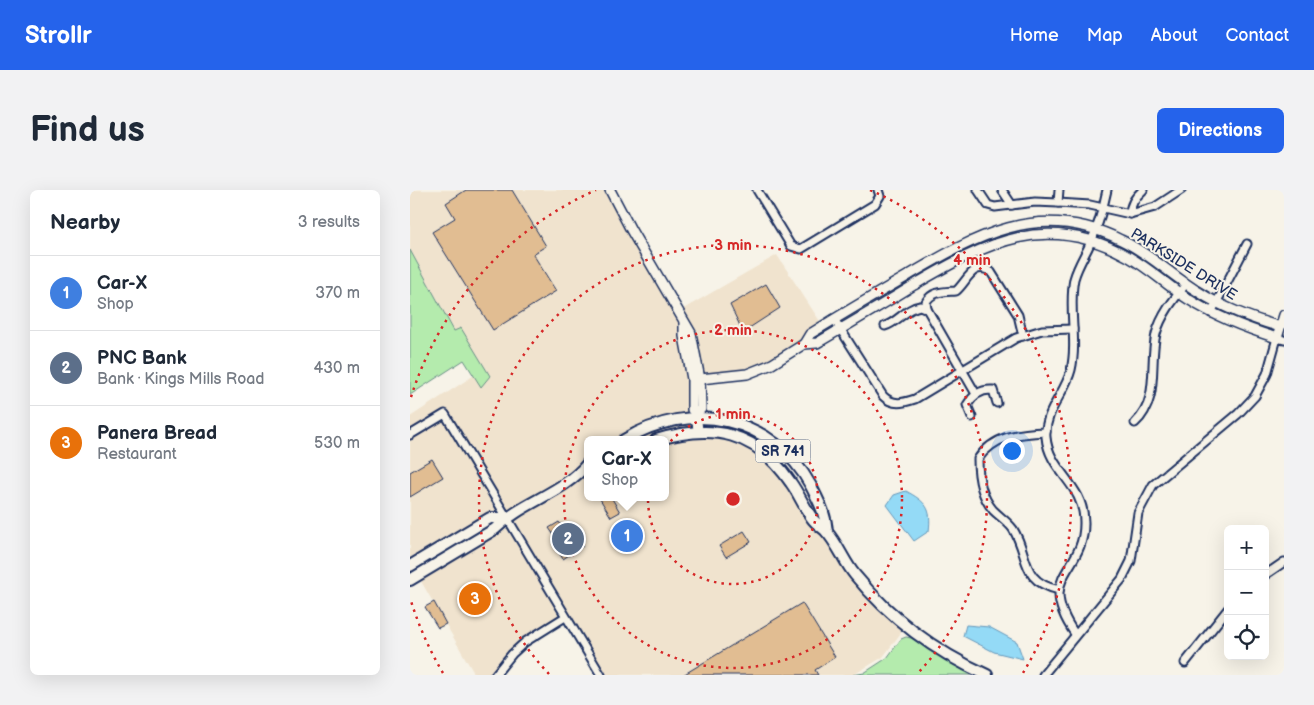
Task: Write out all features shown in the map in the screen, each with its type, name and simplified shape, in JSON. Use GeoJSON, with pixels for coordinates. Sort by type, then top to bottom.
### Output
{"type":"FeatureCollection","features":[{"type":"Feature","properties":{"kind":"main road","name":"SR 741"},"geometry":{"type":"LineString","coordinates":[[632,436],[653,425],[696,415],[719,419],[750,429],[794,460],[826,514],[827,532]]}},
{"type":"Feature","properties":{"kind":"main road","name":"SR 741"},"geometry":{"type":"LineString","coordinates":[[669,437],[698,430],[735,437],[755,446],[765,454],[792,484],[813,520],[827,532],[854,574],[906,626],[948,654],[987,675]]}},
{"type":"Feature","properties":{"kind":"main road"},"geometry":{"type":"LineString","coordinates":[[410,580],[495,529],[507,518],[583,475]]}},
{"type":"Feature","properties":{"kind":"main road"},"geometry":{"type":"LineString","coordinates":[[410,566],[490,518],[507,518]]}},
{"type":"Feature","properties":{"kind":"street"},"geometry":{"type":"LineString","coordinates":[[610,190],[684,324],[691,333],[700,379],[701,409],[696,415]]}},
{"type":"Feature","properties":{"kind":"street"},"geometry":{"type":"LineString","coordinates":[[757,190],[792,246],[796,249],[801,249],[875,204],[880,196],[878,190]]}},
{"type":"Feature","properties":{"kind":"street"},"geometry":{"type":"LineString","coordinates":[[978,190],[988,205],[995,208],[1035,202],[1058,203],[1102,208],[1130,214],[1155,207],[1182,190]]}},
{"type":"Feature","properties":{"kind":"street"},"geometry":{"type":"LineString","coordinates":[[1002,190],[1012,205]]}},
{"type":"Feature","properties":{"kind":"street"},"geometry":{"type":"LineString","coordinates":[[1058,203],[1059,190]]}},
{"type":"Feature","properties":{"kind":"street"},"geometry":{"type":"LineString","coordinates":[[1075,634],[1062,613],[1059,590],[1083,534],[1084,513],[1078,493],[1052,457],[1046,432],[1050,414],[1070,371],[1073,329],[1072,299],[1075,278],[1095,230],[1107,190]]}},
{"type":"Feature","properties":{"kind":"street"},"geometry":{"type":"LineString","coordinates":[[1130,214],[1130,207],[1143,190]]}},
{"type":"Feature","properties":{"kind":"street","name":"PARKSIDE DRIVE"},"geometry":{"type":"LineString","coordinates":[[700,379],[747,374],[772,364],[804,344],[810,334],[954,249],[992,232],[1017,225],[1049,223],[1095,230],[1120,239],[1139,249],[1186,284],[1216,303],[1282,328]]}},
{"type":"Feature","properties":{"kind":"street","name":"PARKSIDE DRIVE"},"geometry":{"type":"LineString","coordinates":[[804,344],[817,343],[950,264],[1001,241],[1049,234],[1091,241],[1130,258],[1211,313],[1281,339]]}},
{"type":"Feature","properties":{"kind":"street"},"geometry":{"type":"LineString","coordinates":[[1211,313],[1247,244]]}},
{"type":"Feature","properties":{"kind":"street"},"geometry":{"type":"LineString","coordinates":[[976,394],[927,309],[926,302],[929,297],[941,292],[956,291],[971,272],[976,269],[987,269],[991,272],[1015,309],[1023,336]]}},
{"type":"Feature","properties":{"kind":"street"},"geometry":{"type":"LineString","coordinates":[[1135,423],[1146,411],[1150,401],[1157,330],[1166,310],[1186,284]]}},
{"type":"Feature","properties":{"kind":"street"},"geometry":{"type":"LineString","coordinates":[[885,326],[896,321],[912,308],[920,306],[927,309]]}},
{"type":"Feature","properties":{"kind":"street"},"geometry":{"type":"LineString","coordinates":[[1042,675],[1122,579],[1128,567],[1135,542],[1138,513],[1152,485],[1238,414],[1256,396],[1268,374],[1281,339],[1284,315]]}},
{"type":"Feature","properties":{"kind":"street"},"geometry":{"type":"LineString","coordinates":[[834,319],[883,396],[892,402],[903,402],[915,398],[1002,345],[1023,336],[1042,330],[1073,329]]}},
{"type":"Feature","properties":{"kind":"street"},"geometry":{"type":"LineString","coordinates":[[684,324],[684,336],[692,379],[692,410],[696,415],[698,430]]}},
{"type":"Feature","properties":{"kind":"street"},"geometry":{"type":"LineString","coordinates":[[972,417],[967,405],[976,394],[985,389],[993,390],[997,403]]}},
{"type":"Feature","properties":{"kind":"street"},"geometry":{"type":"LineString","coordinates":[[410,436],[445,414],[600,675]]}},
{"type":"Feature","properties":{"kind":"street"},"geometry":{"type":"LineString","coordinates":[[1046,432],[1019,433],[994,444],[978,459],[979,477],[988,504],[1016,534],[1030,573],[1041,584],[1059,590]]}},
{"type":"Feature","properties":{"kind":"street"},"geometry":{"type":"LineString","coordinates":[[1269,572],[1284,562]]}},
{"type":"Feature","properties":{"kind":"street"},"geometry":{"type":"LineString","coordinates":[[1185,663],[1224,614]]}},
{"type":"Feature","properties":{"kind":"street"},"geometry":{"type":"LineString","coordinates":[[495,675],[512,654],[525,642],[565,617]]}},
{"type":"Feature","properties":{"kind":"shaded area"},"geometry":{"type":"Polygon","coordinates":[[[410,190],[610,190],[678,312],[777,255],[823,326],[747,374],[692,379],[698,430],[713,432],[765,453],[843,558],[906,626],[883,657],[853,675],[601,675],[565,617],[490,675],[475,675],[418,576],[506,518],[490,518],[410,566],[410,417],[479,372],[466,353],[410,250],[410,190]]]}},
{"type":"Feature","properties":{"kind":"green space"},"geometry":{"type":"Polygon","coordinates":[[[410,250],[454,331],[461,328],[490,376],[481,387],[464,360],[410,395],[410,250]]]}},
{"type":"Feature","properties":{"kind":"green space"},"geometry":{"type":"Polygon","coordinates":[[[911,638],[976,675],[853,675],[864,673],[887,658],[901,639],[911,638]]]}},
{"type":"Feature","properties":{"kind":"water"},"geometry":{"type":"Polygon","coordinates":[[[906,491],[926,506],[930,523],[929,531],[914,541],[887,505],[894,495],[906,491]]]}},
{"type":"Feature","properties":{"kind":"water"},"geometry":{"type":"Polygon","coordinates":[[[966,625],[989,627],[1017,642],[1023,659],[994,652],[963,636],[966,625]]]}},
{"type":"Feature","properties":{"kind":"building"},"geometry":{"type":"Polygon","coordinates":[[[466,190],[512,190],[546,246],[533,254],[556,291],[493,330],[432,232],[455,218],[446,203],[466,190]]]}},
{"type":"Feature","properties":{"kind":"building"},"geometry":{"type":"Polygon","coordinates":[[[766,284],[780,308],[743,332],[730,305],[766,284]]]}},
{"type":"Feature","properties":{"kind":"building"},"geometry":{"type":"Polygon","coordinates":[[[432,459],[443,477],[410,497],[410,472],[432,459]]]}},
{"type":"Feature","properties":{"kind":"building"},"geometry":{"type":"Polygon","coordinates":[[[601,501],[613,501],[620,512],[611,517],[601,501]]]}},
{"type":"Feature","properties":{"kind":"building"},"geometry":{"type":"Polygon","coordinates":[[[559,522],[568,536],[574,532],[583,546],[563,559],[554,545],[558,541],[549,528],[559,522]]]}},
{"type":"Feature","properties":{"kind":"building"},"geometry":{"type":"Polygon","coordinates":[[[633,522],[644,537],[620,550],[611,535],[633,522]]]}},
{"type":"Feature","properties":{"kind":"building"},"geometry":{"type":"Polygon","coordinates":[[[744,531],[751,542],[726,557],[719,546],[744,531]]]}},
{"type":"Feature","properties":{"kind":"building"},"geometry":{"type":"Polygon","coordinates":[[[479,585],[490,605],[472,615],[470,611],[468,612],[460,596],[479,585]]]}},
{"type":"Feature","properties":{"kind":"building"},"geometry":{"type":"Polygon","coordinates":[[[434,602],[446,624],[438,628],[425,607],[434,602]]]}},
{"type":"Feature","properties":{"kind":"building"},"geometry":{"type":"Polygon","coordinates":[[[802,603],[835,657],[815,670],[818,675],[683,675],[802,603]]]}},
{"type":"Feature","properties":{"kind":"place","name":"Car-X"},"geometry":{"type":"Point","coordinates":[627,536]}},
{"type":"Feature","properties":{"kind":"place","name":"PNC Bank"},"geometry":{"type":"Point","coordinates":[568,539]}},
{"type":"Feature","properties":{"kind":"place","name":"Panera Bread"},"geometry":{"type":"Point","coordinates":[475,599]}}]}
